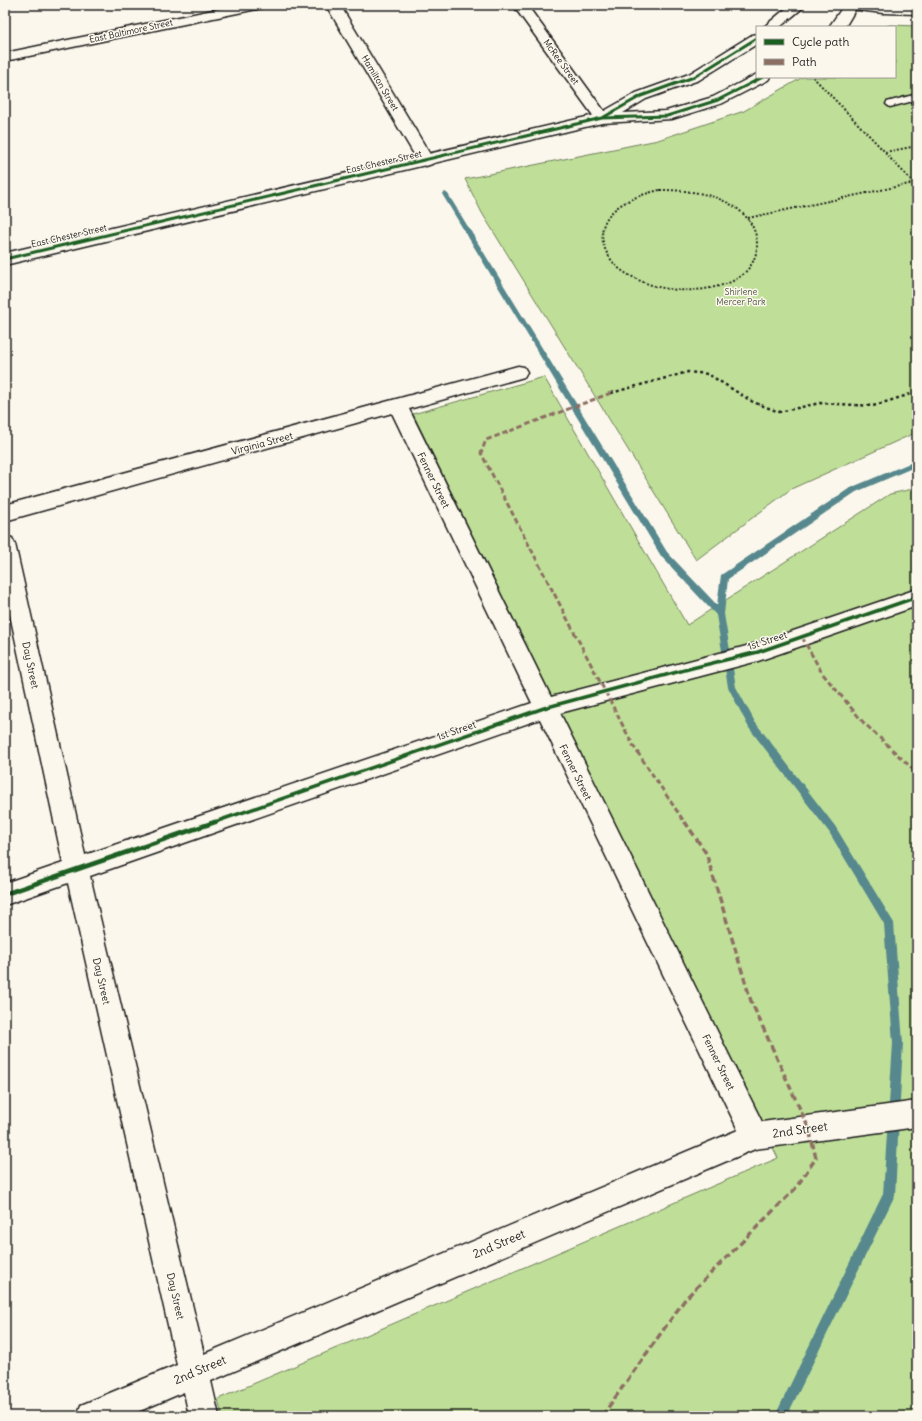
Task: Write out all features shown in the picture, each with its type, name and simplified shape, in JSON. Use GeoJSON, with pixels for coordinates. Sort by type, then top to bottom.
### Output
{"type":"FeatureCollection","features":[{"type":"Feature","properties":{"kind":"main road","name":"East Baltimore Street"},"geometry":{"type":"LineString","coordinates":[[5,57],[257,5]]}},
{"type":"Feature","properties":{"kind":"main road","name":"Hamilton Street"},"geometry":{"type":"LineString","coordinates":[[333,5],[426,161]]}},
{"type":"Feature","properties":{"kind":"main road","name":"McRee Street"},"geometry":{"type":"LineString","coordinates":[[520,5],[602,118]]}},
{"type":"Feature","properties":{"kind":"main road"},"geometry":{"type":"LineString","coordinates":[[772,26],[799,5]]}},
{"type":"Feature","properties":{"kind":"main road"},"geometry":{"type":"LineString","coordinates":[[837,26],[850,5],[883,9],[917,10]]}},
{"type":"Feature","properties":{"kind":"main road"},"geometry":{"type":"LineString","coordinates":[[602,118],[642,96],[694,77],[756,39]]}},
{"type":"Feature","properties":{"kind":"main road","name":"East Chester Street"},"geometry":{"type":"LineString","coordinates":[[5,259],[426,161],[602,118],[667,116],[718,100],[761,78]]}},
{"type":"Feature","properties":{"kind":"main road","name":"Virginia Street"},"geometry":{"type":"LineString","coordinates":[[5,513],[518,372]]}},
{"type":"Feature","properties":{"kind":"main road","name":"Fenner Street"},"geometry":{"type":"LineString","coordinates":[[398,406],[544,708],[755,1136]]}},
{"type":"Feature","properties":{"kind":"main road","name":"Day Street"},"geometry":{"type":"LineString","coordinates":[[5,544],[77,871],[204,1416]]}},
{"type":"Feature","properties":{"kind":"main road","name":"1st Street"},"geometry":{"type":"LineString","coordinates":[[5,894],[77,871],[544,708],[692,668],[758,652],[917,597]]}},
{"type":"Feature","properties":{"kind":"main road","name":"2nd Street"},"geometry":{"type":"LineString","coordinates":[[92,1416],[193,1372],[755,1136],[917,1114]]}},
{"type":"Feature","properties":{"kind":"lane"},"geometry":{"type":"LineString","coordinates":[[890,104],[917,97]]}},
{"type":"Feature","properties":{"kind":"path"},"geometry":{"type":"LineString","coordinates":[[814,78],[917,186]]}},
{"type":"Feature","properties":{"kind":"path"},"geometry":{"type":"LineString","coordinates":[[885,152],[917,146]]}},
{"type":"Feature","properties":{"kind":"path"},"geometry":{"type":"LineString","coordinates":[[748,218],[914,183]]}},
{"type":"Feature","properties":{"kind":"path"},"geometry":{"type":"LineString","coordinates":[[660,190],[681,190],[701,193],[718,198],[735,207],[748,218],[759,243],[753,264],[743,275],[731,282],[715,288],[693,291],[672,290],[644,282],[633,277],[616,265],[606,252],[603,241],[603,227],[608,217],[618,205],[642,193],[660,190]]}},
{"type":"Feature","properties":{"kind":"path"},"geometry":{"type":"LineString","coordinates":[[611,393],[688,372],[708,374],[753,402],[779,412],[820,403],[873,406],[917,392]]}},
{"type":"Feature","properties":{"kind":"green space","name":"Shirlene Mercer Park"},"geometry":{"type":"Polygon","coordinates":[[[890,25],[917,26],[917,432],[791,489],[696,560],[482,213],[465,179],[658,140],[744,111],[801,78],[896,78],[896,26],[886,26],[890,25]]]}},
{"type":"Feature","properties":{"kind":"green space"},"geometry":{"type":"Polygon","coordinates":[[[544,377],[687,625],[890,494],[917,488],[917,1416],[222,1416],[218,1399],[778,1158],[413,414],[544,377]]]}},
{"type":"Feature","properties":{"kind":"waterway"},"geometry":{"type":"LineString","coordinates":[[445,194],[664,554],[720,614]]}},
{"type":"Feature","properties":{"kind":"waterway"},"geometry":{"type":"LineString","coordinates":[[720,614],[724,577],[853,490],[917,463]]}},
{"type":"Feature","properties":{"kind":"waterway"},"geometry":{"type":"LineString","coordinates":[[720,614],[732,687],[752,725],[832,829],[889,923],[898,1043],[889,1195],[781,1416]]}},
{"type":"Feature","properties":{"kind":"marked path"},"geometry":{"type":"LineString","coordinates":[[602,1416],[686,1298],[795,1189],[816,1158],[809,1129],[751,1001],[706,853],[634,747],[481,453],[486,440],[611,393]]}},
{"type":"Feature","properties":{"kind":"marked path"},"geometry":{"type":"LineString","coordinates":[[802,637],[822,673],[863,722],[917,773]]}},
{"type":"Feature","properties":{"kind":"cycle path"},"geometry":{"type":"LineString","coordinates":[[604,117],[641,96],[694,77],[756,39]]}},
{"type":"Feature","properties":{"kind":"cycle path"},"geometry":{"type":"LineString","coordinates":[[5,259],[602,118],[667,116],[718,100],[761,78]]}},
{"type":"Feature","properties":{"kind":"cycle path"},"geometry":{"type":"LineString","coordinates":[[5,894],[544,708],[692,668],[758,652],[917,597]]}}]}
